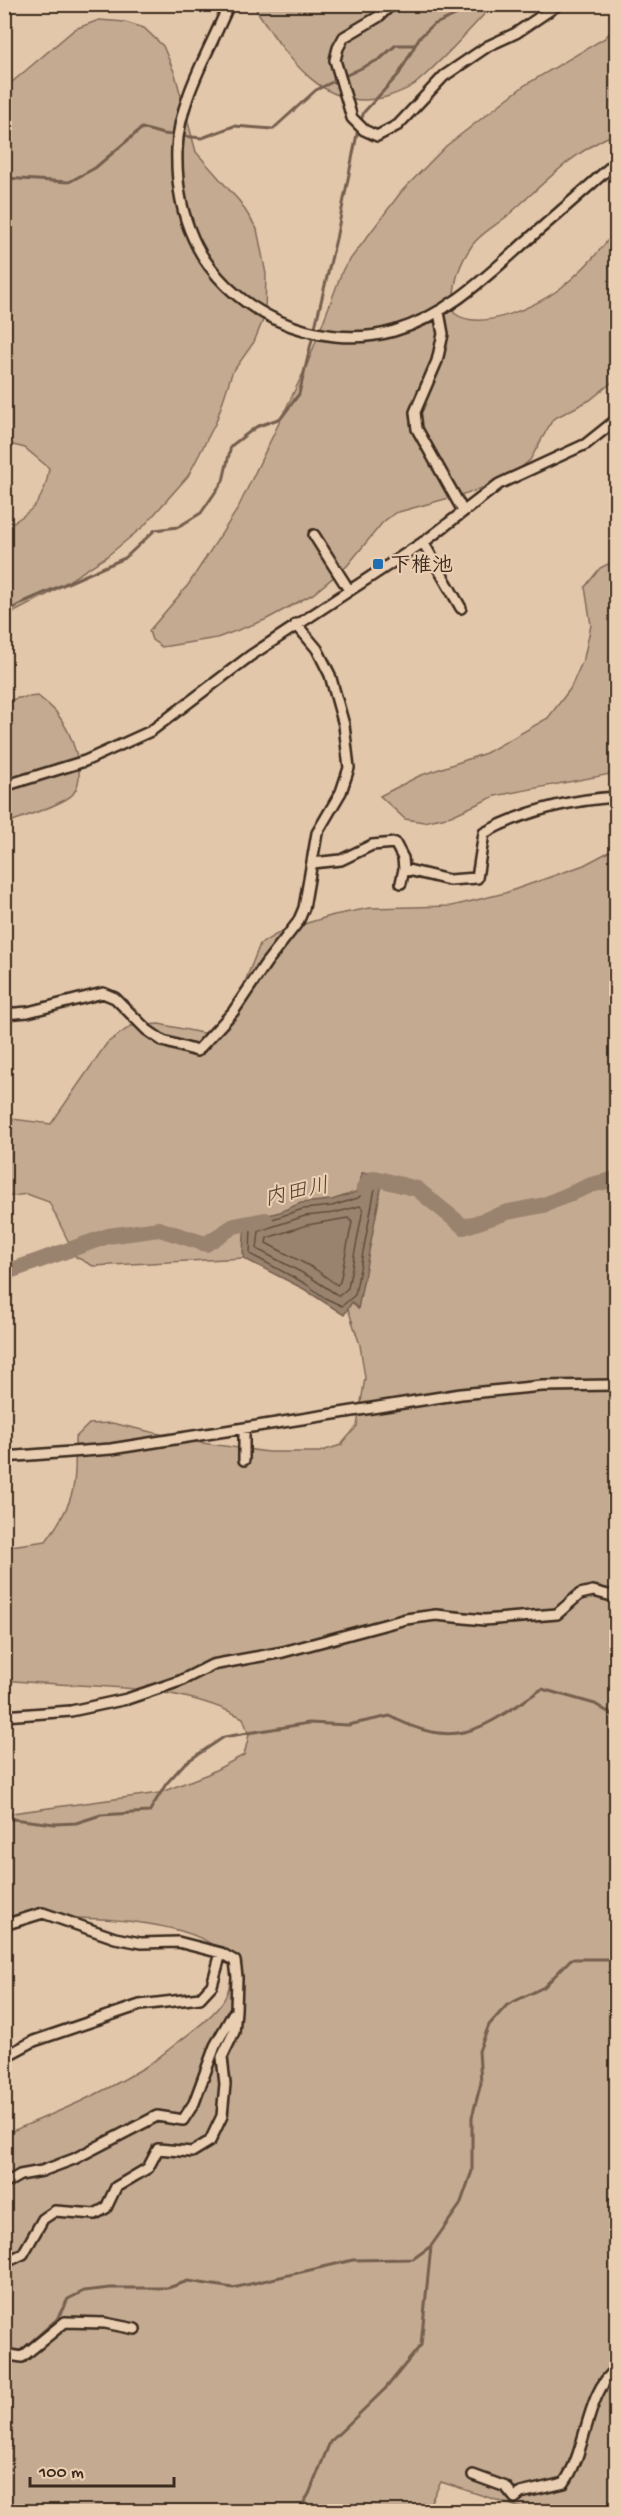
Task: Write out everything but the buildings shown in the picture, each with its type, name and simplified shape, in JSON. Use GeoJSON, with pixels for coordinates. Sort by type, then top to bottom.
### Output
{"type":"FeatureCollection","features":[{"type":"Feature","properties":{"kind":"street"},"geometry":{"type":"LineString","coordinates":[[229,4],[191,92],[182,122],[177,147],[177,181],[183,212],[193,238],[221,280],[245,302],[276,320],[309,333],[345,337],[395,331],[439,312],[478,284],[616,162]]}},
{"type":"Feature","properties":{"kind":"street"},"geometry":{"type":"LineString","coordinates":[[392,4],[378,17],[344,37],[335,60],[354,120],[363,130],[377,136],[387,133],[444,76],[488,46],[516,33],[559,4]]}},
{"type":"Feature","properties":{"kind":"street"},"geometry":{"type":"LineString","coordinates":[[439,312],[443,333],[437,361],[415,412],[417,429],[463,511]]}},
{"type":"Feature","properties":{"kind":"street"},"geometry":{"type":"LineString","coordinates":[[4,786],[85,761],[151,730],[296,624],[423,542],[499,484],[586,444],[616,420]]}},
{"type":"Feature","properties":{"kind":"street"},"geometry":{"type":"LineString","coordinates":[[314,535],[349,590]]}},
{"type":"Feature","properties":{"kind":"street"},"geometry":{"type":"LineString","coordinates":[[423,542],[461,608]]}},
{"type":"Feature","properties":{"kind":"street"},"geometry":{"type":"LineString","coordinates":[[4,1014],[28,1012],[103,993],[115,998],[147,1030],[163,1041],[196,1052],[233,1012],[266,963],[298,922],[304,908],[317,833],[341,792],[349,768],[344,724],[330,675],[317,649],[296,624]]}},
{"type":"Feature","properties":{"kind":"street"},"geometry":{"type":"LineString","coordinates":[[404,869],[450,880],[477,878],[484,833],[510,819],[531,813],[616,797]]}},
{"type":"Feature","properties":{"kind":"street"},"geometry":{"type":"LineString","coordinates":[[312,863],[341,860],[372,845],[395,843],[404,858],[401,883]]}},
{"type":"Feature","properties":{"kind":"street"},"geometry":{"type":"LineString","coordinates":[[4,1456],[111,1449],[461,1394],[542,1386],[616,1385]]}},
{"type":"Feature","properties":{"kind":"street"},"geometry":{"type":"LineString","coordinates":[[244,1429],[244,1460]]}},
{"type":"Feature","properties":{"kind":"street"},"geometry":{"type":"LineString","coordinates":[[4,1716],[71,1711],[127,1699],[180,1681],[212,1665],[283,1652],[406,1620],[436,1616],[484,1620],[557,1614],[580,1594],[593,1591],[616,1597]]}},
{"type":"Feature","properties":{"kind":"street"},"geometry":{"type":"LineString","coordinates":[[4,1926],[43,1913],[116,1938],[141,1942],[178,1942],[221,1953],[234,1961],[237,1977],[234,2032],[222,2057],[225,2084],[222,2116],[210,2141],[192,2152],[158,2149],[148,2168],[116,2187],[106,2208],[95,2214],[55,2211],[43,2219],[23,2254],[4,2263]]}},
{"type":"Feature","properties":{"kind":"street"},"geometry":{"type":"LineString","coordinates":[[4,2057],[34,2041],[140,2005],[200,1998],[212,1985],[221,1953]]}},
{"type":"Feature","properties":{"kind":"street"},"geometry":{"type":"LineString","coordinates":[[4,2184],[20,2175],[42,2171],[74,2159],[157,2116],[183,2120],[194,2103],[215,2046],[236,2010]]}},
{"type":"Feature","properties":{"kind":"street"},"geometry":{"type":"LineString","coordinates":[[6,2354],[22,2357],[64,2322],[105,2323],[135,2329]]}},
{"type":"Feature","properties":{"kind":"street"},"geometry":{"type":"LineString","coordinates":[[473,2475],[506,2487],[515,2498],[521,2493],[564,2483],[575,2469],[604,2381],[616,2370]]}},
{"type":"Feature","properties":{"kind":"shaded area"},"geometry":{"type":"Polygon","coordinates":[[[253,5],[493,5],[415,84],[386,97],[363,100],[342,97],[323,88],[306,75],[277,41],[253,5]]]}},
{"type":"Feature","properties":{"kind":"shaded area"},"geometry":{"type":"Polygon","coordinates":[[[99,20],[125,22],[144,28],[163,46],[175,74],[196,152],[240,202],[257,229],[266,274],[265,315],[254,342],[232,373],[216,422],[188,476],[144,526],[106,557],[50,593],[5,617],[5,527],[23,516],[36,504],[44,489],[49,468],[25,448],[5,443],[5,88],[75,29],[99,20]]]}},
{"type":"Feature","properties":{"kind":"shaded area"},"geometry":{"type":"Polygon","coordinates":[[[616,26],[616,133],[584,150],[571,160],[474,243],[459,270],[455,287],[454,313],[478,320],[493,319],[539,302],[569,281],[591,260],[616,229],[616,379],[590,400],[553,419],[530,460],[509,478],[474,491],[395,513],[383,522],[347,566],[313,594],[265,620],[217,638],[162,647],[152,640],[149,631],[188,585],[237,510],[307,365],[343,269],[401,192],[446,146],[525,85],[605,38],[616,26]]]}},
{"type":"Feature","properties":{"kind":"shaded area"},"geometry":{"type":"Polygon","coordinates":[[[616,560],[616,773],[495,796],[451,816],[424,822],[405,819],[380,796],[419,776],[486,753],[548,718],[570,689],[584,658],[591,625],[585,587],[600,568],[616,560]]]}},
{"type":"Feature","properties":{"kind":"shaded area"},"geometry":{"type":"Polygon","coordinates":[[[38,696],[56,712],[72,740],[78,764],[77,785],[73,794],[61,802],[5,824],[4,702],[38,696]]]}},
{"type":"Feature","properties":{"kind":"shaded area"},"geometry":{"type":"Polygon","coordinates":[[[616,848],[616,2511],[530,2511],[441,2482],[426,2511],[5,2511],[5,2134],[91,2097],[151,2063],[202,2024],[217,2009],[228,1992],[231,1970],[220,1951],[198,1937],[167,1927],[94,1918],[5,1918],[5,1814],[159,1793],[208,1774],[244,1755],[249,1735],[243,1718],[187,1697],[127,1688],[5,1680],[4,1547],[46,1541],[56,1527],[69,1503],[72,1492],[75,1438],[89,1424],[112,1423],[195,1442],[268,1452],[319,1452],[341,1445],[357,1426],[365,1378],[360,1345],[348,1309],[333,1287],[245,1258],[93,1266],[76,1257],[49,1202],[27,1194],[5,1197],[5,1118],[51,1124],[107,1043],[131,1026],[159,1024],[202,1033],[219,1031],[237,1002],[260,944],[284,930],[334,915],[370,908],[452,906],[505,893],[584,865],[616,848]]]}},
{"type":"Feature","properties":{"kind":"water"},"geometry":{"type":"Polygon","coordinates":[[[362,1173],[384,1173],[358,1309],[352,1302],[344,1315],[304,1289],[245,1259],[243,1252],[245,1221],[280,1212],[301,1203],[332,1200],[356,1192],[362,1173]]]}},
{"type":"Feature","properties":{"kind":"waterway"},"geometry":{"type":"LineString","coordinates":[[360,123],[364,112],[399,74],[419,38],[433,25],[480,4]]}},
{"type":"Feature","properties":{"kind":"waterway"},"geometry":{"type":"LineString","coordinates":[[4,178],[69,182],[95,168],[142,128],[163,134],[202,138],[234,126],[273,129],[316,90],[380,59],[396,45],[414,45]]}},
{"type":"Feature","properties":{"kind":"waterway"},"geometry":{"type":"LineString","coordinates":[[4,613],[26,601],[125,558],[155,530],[178,527],[201,513],[223,481],[231,446],[256,427],[281,418],[299,394],[336,239],[358,129]]}},
{"type":"Feature","properties":{"kind":"waterway","name":"内田川"},"geometry":{"type":"LineString","coordinates":[[364,1188],[375,1178],[417,1189],[464,1227],[508,1212],[544,1205],[591,1185],[616,1179]]}},
{"type":"Feature","properties":{"kind":"waterway","name":"内田川"},"geometry":{"type":"LineString","coordinates":[[4,1273],[108,1236],[159,1229],[206,1244],[234,1226],[265,1220]]}},
{"type":"Feature","properties":{"kind":"waterway"},"geometry":{"type":"LineString","coordinates":[[4,1818],[55,1824],[76,1823],[101,1815],[149,1812],[166,1784],[185,1763],[224,1737],[309,1723],[348,1725],[390,1716],[414,1727],[435,1733],[453,1733],[487,1724],[542,1689],[595,1704],[616,1717]]}},
{"type":"Feature","properties":{"kind":"waterway"},"geometry":{"type":"LineString","coordinates":[[4,2366],[57,2319],[68,2299],[84,2291],[110,2288],[168,2288],[188,2281],[233,2288],[353,2260],[413,2259],[431,2246],[460,2205],[472,2171],[472,2117],[481,2083],[479,2051],[489,2025],[507,2005],[544,1987],[571,1959],[607,1959],[616,1954]]}},
{"type":"Feature","properties":{"kind":"waterway"},"geometry":{"type":"LineString","coordinates":[[298,2512],[309,2494],[330,2442],[386,2388],[421,2345],[431,2246]]}},
{"type":"Feature","properties":{"kind":"place","name":"下椎池"},"geometry":{"type":"Point","coordinates":[378,564]}}]}
